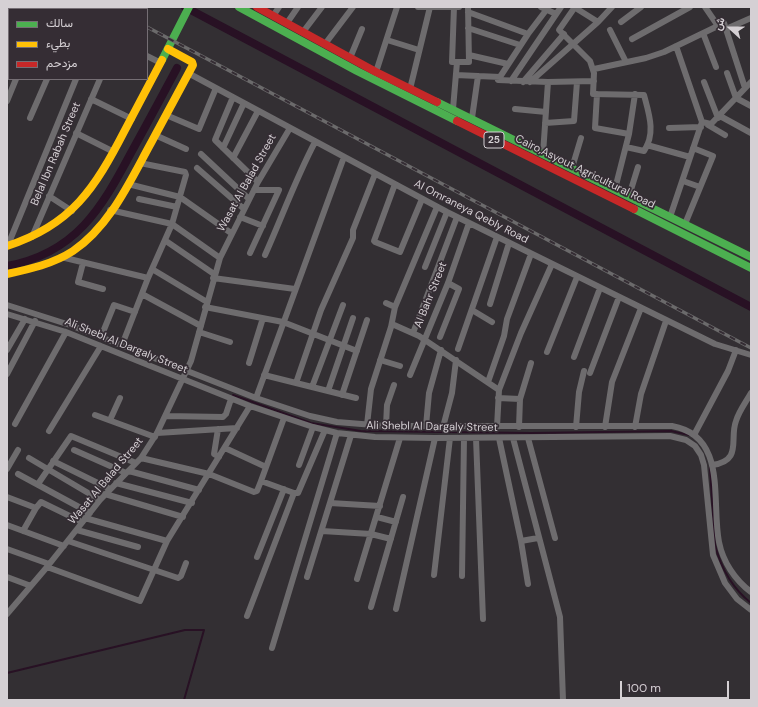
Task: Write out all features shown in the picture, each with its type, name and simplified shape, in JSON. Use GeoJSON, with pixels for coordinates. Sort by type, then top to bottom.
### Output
{"type":"FeatureCollection","features":[{"type":"Feature","properties":{"kind":"main road","name":"Cairo,Asyout Agricultural Road"},"geometry":{"type":"LineString","coordinates":[[239,7],[364,74],[751,268]]}},
{"type":"Feature","properties":{"kind":"main road","name":"Cairo,Asyout Agricultural Road"},"geometry":{"type":"LineString","coordinates":[[257,7],[376,72],[472,118],[751,257]]}},
{"type":"Feature","properties":{"kind":"main road"},"geometry":{"type":"LineString","coordinates":[[8,246],[32,237],[53,226],[72,211],[92,190],[132,119],[187,10]]}},
{"type":"Feature","properties":{"kind":"main road"},"geometry":{"type":"LineString","coordinates":[[7,274],[34,268],[61,257],[80,246],[110,210],[140,163],[192,65],[192,62],[168,49]]}},
{"type":"Feature","properties":{"kind":"main road"},"geometry":{"type":"LineString","coordinates":[[529,157],[533,149]]}},
{"type":"Feature","properties":{"kind":"street"},"geometry":{"type":"LineString","coordinates":[[273,16],[279,7]]}},
{"type":"Feature","properties":{"kind":"street"},"geometry":{"type":"LineString","coordinates":[[287,23],[298,7]]}},
{"type":"Feature","properties":{"kind":"street"},"geometry":{"type":"LineString","coordinates":[[304,32],[322,7]]}},
{"type":"Feature","properties":{"kind":"street"},"geometry":{"type":"LineString","coordinates":[[325,44],[353,7]]}},
{"type":"Feature","properties":{"kind":"street"},"geometry":{"type":"LineString","coordinates":[[376,72],[397,7]]}},
{"type":"Feature","properties":{"kind":"street"},"geometry":{"type":"LineString","coordinates":[[418,7],[459,7]]}},
{"type":"Feature","properties":{"kind":"street"},"geometry":{"type":"LineString","coordinates":[[410,89],[430,7]]}},
{"type":"Feature","properties":{"kind":"street"},"geometry":{"type":"LineString","coordinates":[[454,7],[452,62],[469,62],[468,10],[528,34]]}},
{"type":"Feature","properties":{"kind":"street"},"geometry":{"type":"LineString","coordinates":[[511,81],[561,7]]}},
{"type":"Feature","properties":{"kind":"street"},"geometry":{"type":"LineString","coordinates":[[598,22],[583,9],[575,7],[559,30],[588,58],[594,69],[595,128],[629,134]]}},
{"type":"Feature","properties":{"kind":"street"},"geometry":{"type":"LineString","coordinates":[[530,82],[574,44],[612,7]]}},
{"type":"Feature","properties":{"kind":"street"},"geometry":{"type":"LineString","coordinates":[[632,39],[690,7]]}},
{"type":"Feature","properties":{"kind":"street"},"geometry":{"type":"LineString","coordinates":[[705,7],[723,26],[745,88]]}},
{"type":"Feature","properties":{"kind":"street"},"geometry":{"type":"LineString","coordinates":[[556,14],[544,8],[498,80],[523,82],[594,81]]}},
{"type":"Feature","properties":{"kind":"street"},"geometry":{"type":"LineString","coordinates":[[621,22],[637,8]]}},
{"type":"Feature","properties":{"kind":"street"},"geometry":{"type":"LineString","coordinates":[[594,69],[646,58],[676,46],[704,32],[751,18]]}},
{"type":"Feature","properties":{"kind":"street"},"geometry":{"type":"LineString","coordinates":[[468,28],[520,46]]}},
{"type":"Feature","properties":{"kind":"street"},"geometry":{"type":"LineString","coordinates":[[350,58],[362,29]]}},
{"type":"Feature","properties":{"kind":"street"},"geometry":{"type":"LineString","coordinates":[[610,30],[626,62]]}},
{"type":"Feature","properties":{"kind":"street"},"geometry":{"type":"LineString","coordinates":[[704,32],[716,67]]}},
{"type":"Feature","properties":{"kind":"street"},"geometry":{"type":"LineString","coordinates":[[523,82],[564,34]]}},
{"type":"Feature","properties":{"kind":"street"},"geometry":{"type":"LineString","coordinates":[[387,40],[419,50]]}},
{"type":"Feature","properties":{"kind":"street"},"geometry":{"type":"LineString","coordinates":[[670,217],[693,148],[703,124],[676,46]]}},
{"type":"Feature","properties":{"kind":"street"},"geometry":{"type":"LineString","coordinates":[[469,55],[508,64]]}},
{"type":"Feature","properties":{"kind":"street"},"geometry":{"type":"LineString","coordinates":[[148,56],[161,63]]}},
{"type":"Feature","properties":{"kind":"street"},"geometry":{"type":"LineString","coordinates":[[454,110],[457,62]]}},
{"type":"Feature","properties":{"kind":"street","name":"Al Omraneya Qebly Road"},"geometry":{"type":"LineString","coordinates":[[188,73],[344,158],[509,244],[715,344],[751,355]]}},
{"type":"Feature","properties":{"kind":"street"},"geometry":{"type":"LineString","coordinates":[[726,73],[736,98],[751,106]]}},
{"type":"Feature","properties":{"kind":"street"},"geometry":{"type":"LineString","coordinates":[[456,75],[500,77]]}},
{"type":"Feature","properties":{"kind":"street"},"geometry":{"type":"LineString","coordinates":[[472,118],[478,76]]}},
{"type":"Feature","properties":{"kind":"street"},"geometry":{"type":"LineString","coordinates":[[7,101],[16,80]]}},
{"type":"Feature","properties":{"kind":"street"},"geometry":{"type":"LineString","coordinates":[[30,118],[47,80]]}},
{"type":"Feature","properties":{"kind":"street"},"geometry":{"type":"LineString","coordinates":[[8,246],[76,80]]}},
{"type":"Feature","properties":{"kind":"street","name":"Belal Ibn Rabah Street"},"geometry":{"type":"LineString","coordinates":[[32,237],[100,80]]}},
{"type":"Feature","properties":{"kind":"street"},"geometry":{"type":"LineString","coordinates":[[543,154],[548,82]]}},
{"type":"Feature","properties":{"kind":"street"},"geometry":{"type":"LineString","coordinates":[[545,122],[574,122],[577,82]]}},
{"type":"Feature","properties":{"kind":"street"},"geometry":{"type":"LineString","coordinates":[[704,82],[719,117],[751,133]]}},
{"type":"Feature","properties":{"kind":"street"},"geometry":{"type":"LineString","coordinates":[[669,128],[711,124],[751,82]]}},
{"type":"Feature","properties":{"kind":"street"},"geometry":{"type":"LineString","coordinates":[[166,115],[199,129],[216,88]]}},
{"type":"Feature","properties":{"kind":"street"},"geometry":{"type":"LineString","coordinates":[[595,94],[644,94],[651,121],[651,134],[646,148]]}},
{"type":"Feature","properties":{"kind":"street"},"geometry":{"type":"LineString","coordinates":[[615,189],[629,134],[635,94]]}},
{"type":"Feature","properties":{"kind":"street"},"geometry":{"type":"LineString","coordinates":[[233,97],[215,140],[258,182]]}},
{"type":"Feature","properties":{"kind":"street"},"geometry":{"type":"LineString","coordinates":[[91,99],[132,119]]}},
{"type":"Feature","properties":{"kind":"street"},"geometry":{"type":"LineString","coordinates":[[223,148],[244,103]]}},
{"type":"Feature","properties":{"kind":"street"},"geometry":{"type":"LineString","coordinates":[[515,109],[546,112]]}},
{"type":"Feature","properties":{"kind":"street"},"geometry":{"type":"LineString","coordinates":[[233,158],[258,111]]}},
{"type":"Feature","properties":{"kind":"street"},"geometry":{"type":"LineString","coordinates":[[703,124],[725,135]]}},
{"type":"Feature","properties":{"kind":"street","name":"Wasat Al Balad Street"},"geometry":{"type":"LineString","coordinates":[[7,614],[10,606],[31,586],[48,566],[105,494],[141,458],[156,435],[188,371],[213,276],[220,258],[258,182],[290,128]]}},
{"type":"Feature","properties":{"kind":"street"},"geometry":{"type":"LineString","coordinates":[[76,133],[114,152]]}},
{"type":"Feature","properties":{"kind":"street"},"geometry":{"type":"LineString","coordinates":[[155,135],[186,149]]}},
{"type":"Feature","properties":{"kind":"street"},"geometry":{"type":"LineString","coordinates":[[572,168],[581,138]]}},
{"type":"Feature","properties":{"kind":"street"},"geometry":{"type":"LineString","coordinates":[[265,255],[290,198],[298,174],[315,142]]}},
{"type":"Feature","properties":{"kind":"street"},"geometry":{"type":"LineString","coordinates":[[626,147],[646,148],[690,157]]}},
{"type":"Feature","properties":{"kind":"street"},"geometry":{"type":"LineString","coordinates":[[685,224],[713,156],[693,148]]}},
{"type":"Feature","properties":{"kind":"street"},"geometry":{"type":"LineString","coordinates":[[201,154],[249,199]]}},
{"type":"Feature","properties":{"kind":"street"},"geometry":{"type":"LineString","coordinates":[[256,398],[344,158]]}},
{"type":"Feature","properties":{"kind":"street"},"geometry":{"type":"LineString","coordinates":[[122,345],[148,278],[166,241],[186,173],[140,163]]}},
{"type":"Feature","properties":{"kind":"street"},"geometry":{"type":"LineString","coordinates":[[629,196],[638,167]]}},
{"type":"Feature","properties":{"kind":"street"},"geometry":{"type":"LineString","coordinates":[[197,168],[244,209]]}},
{"type":"Feature","properties":{"kind":"street"},"geometry":{"type":"LineString","coordinates":[[296,383],[330,286],[353,238],[354,230],[375,174]]}},
{"type":"Feature","properties":{"kind":"street"},"geometry":{"type":"LineString","coordinates":[[683,180],[700,187]]}},
{"type":"Feature","properties":{"kind":"street"},"geometry":{"type":"LineString","coordinates":[[128,184],[180,197],[232,233]]}},
{"type":"Feature","properties":{"kind":"street"},"geometry":{"type":"LineString","coordinates":[[395,184],[374,241],[375,242],[400,252],[422,199]]}},
{"type":"Feature","properties":{"kind":"street"},"geometry":{"type":"LineString","coordinates":[[250,253],[279,190],[254,190]]}},
{"type":"Feature","properties":{"kind":"street"},"geometry":{"type":"LineString","coordinates":[[49,196],[72,211]]}},
{"type":"Feature","properties":{"kind":"street"},"geometry":{"type":"LineString","coordinates":[[139,199],[177,207]]}},
{"type":"Feature","properties":{"kind":"street"},"geometry":{"type":"LineString","coordinates":[[367,425],[371,389],[392,324],[395,307],[437,207]]}},
{"type":"Feature","properties":{"kind":"street"},"geometry":{"type":"LineString","coordinates":[[110,210],[172,224],[220,258]]}},
{"type":"Feature","properties":{"kind":"street"},"geometry":{"type":"LineString","coordinates":[[425,267],[447,212]]}},
{"type":"Feature","properties":{"kind":"street"},"geometry":{"type":"LineString","coordinates":[[240,217],[263,226]]}},
{"type":"Feature","properties":{"kind":"street"},"geometry":{"type":"LineString","coordinates":[[413,333],[457,217]]}},
{"type":"Feature","properties":{"kind":"street","name":"Al Bahr Street"},"geometry":{"type":"LineString","coordinates":[[410,375],[448,283],[469,223]]}},
{"type":"Feature","properties":{"kind":"street"},"geometry":{"type":"LineString","coordinates":[[458,349],[497,237]]}},
{"type":"Feature","properties":{"kind":"street"},"geometry":{"type":"LineString","coordinates":[[166,241],[213,276],[295,290]]}},
{"type":"Feature","properties":{"kind":"street"},"geometry":{"type":"LineString","coordinates":[[490,304],[509,244]]}},
{"type":"Feature","properties":{"kind":"street"},"geometry":{"type":"LineString","coordinates":[[488,382],[504,336],[506,320],[531,254]]}},
{"type":"Feature","properties":{"kind":"street"},"geometry":{"type":"LineString","coordinates":[[61,257],[148,278]]}},
{"type":"Feature","properties":{"kind":"street"},"geometry":{"type":"LineString","coordinates":[[83,263],[78,282],[104,289]]}},
{"type":"Feature","properties":{"kind":"street"},"geometry":{"type":"LineString","coordinates":[[497,427],[499,390],[521,333],[552,264]]}},
{"type":"Feature","properties":{"kind":"street"},"geometry":{"type":"LineString","coordinates":[[152,269],[206,304],[283,322],[313,332],[358,351]]}},
{"type":"Feature","properties":{"kind":"street"},"geometry":{"type":"LineString","coordinates":[[547,352],[577,277]]}},
{"type":"Feature","properties":{"kind":"street"},"geometry":{"type":"LineString","coordinates":[[440,337],[459,289],[448,283]]}},
{"type":"Feature","properties":{"kind":"street"},"geometry":{"type":"LineString","coordinates":[[574,357],[600,288]]}},
{"type":"Feature","properties":{"kind":"street"},"geometry":{"type":"LineString","coordinates":[[142,294],[200,329],[230,342]]}},
{"type":"Feature","properties":{"kind":"street"},"geometry":{"type":"LineString","coordinates":[[576,427],[579,392],[619,297]]}},
{"type":"Feature","properties":{"kind":"street"},"geometry":{"type":"LineString","coordinates":[[386,303],[395,307]]}},
{"type":"Feature","properties":{"kind":"street"},"geometry":{"type":"LineString","coordinates":[[101,337],[114,304],[135,312]]}},
{"type":"Feature","properties":{"kind":"street","name":"Ali Shebl Al Dargaly Street"},"geometry":{"type":"LineString","coordinates":[[7,305],[50,318],[101,337],[256,398],[324,419],[386,426],[672,426],[684,429],[694,435],[706,448],[712,466],[718,534],[721,549],[731,571],[751,592]]}},
{"type":"Feature","properties":{"kind":"street"},"geometry":{"type":"LineString","coordinates":[[312,387],[343,305]]}},
{"type":"Feature","properties":{"kind":"street"},"geometry":{"type":"LineString","coordinates":[[605,427],[612,382],[641,308]]}},
{"type":"Feature","properties":{"kind":"street"},"geometry":{"type":"LineString","coordinates":[[472,310],[492,322]]}},
{"type":"Feature","properties":{"kind":"street","name":"Ali Shebl Al Dargaly Street"},"geometry":{"type":"LineString","coordinates":[[7,314],[35,321],[66,332],[250,406],[284,418],[337,433],[400,438],[670,436],[681,438],[690,442],[698,450],[704,465],[710,540],[716,565],[731,591],[751,610]]}},
{"type":"Feature","properties":{"kind":"street"},"geometry":{"type":"LineString","coordinates":[[7,350],[25,318]]}},
{"type":"Feature","properties":{"kind":"street"},"geometry":{"type":"LineString","coordinates":[[249,363],[263,318]]}},
{"type":"Feature","properties":{"kind":"street"},"geometry":{"type":"LineString","coordinates":[[328,391],[353,318]]}},
{"type":"Feature","properties":{"kind":"street"},"geometry":{"type":"LineString","coordinates":[[342,395],[358,351],[367,320]]}},
{"type":"Feature","properties":{"kind":"street"},"geometry":{"type":"LineString","coordinates":[[7,374],[35,321]]}},
{"type":"Feature","properties":{"kind":"street"},"geometry":{"type":"LineString","coordinates":[[635,427],[641,394],[666,321]]}},
{"type":"Feature","properties":{"kind":"street"},"geometry":{"type":"LineString","coordinates":[[392,324],[424,339],[499,390]]}},
{"type":"Feature","properties":{"kind":"street"},"geometry":{"type":"LineString","coordinates":[[15,424],[66,332]]}},
{"type":"Feature","properties":{"kind":"street"},"geometry":{"type":"LineString","coordinates":[[49,431],[101,346]]}},
{"type":"Feature","properties":{"kind":"street"},"geometry":{"type":"LineString","coordinates":[[426,426],[429,394],[441,350]]}},
{"type":"Feature","properties":{"kind":"street"},"geometry":{"type":"LineString","coordinates":[[694,435],[728,371],[736,350]]}},
{"type":"Feature","properties":{"kind":"street"},"geometry":{"type":"LineString","coordinates":[[380,360],[400,366]]}},
{"type":"Feature","properties":{"kind":"street"},"geometry":{"type":"LineString","coordinates":[[443,427],[452,393],[456,360]]}},
{"type":"Feature","properties":{"kind":"street"},"geometry":{"type":"LineString","coordinates":[[518,427],[520,399],[531,363]]}},
{"type":"Feature","properties":{"kind":"street"},"geometry":{"type":"LineString","coordinates":[[264,374],[356,398]]}},
{"type":"Feature","properties":{"kind":"street"},"geometry":{"type":"LineString","coordinates":[[386,426],[387,405],[394,385]]}},
{"type":"Feature","properties":{"kind":"street"},"geometry":{"type":"LineString","coordinates":[[712,466],[726,460],[732,453],[735,443],[736,422],[751,393]]}},
{"type":"Feature","properties":{"kind":"street"},"geometry":{"type":"LineString","coordinates":[[110,420],[120,398]]}},
{"type":"Feature","properties":{"kind":"street"},"geometry":{"type":"LineString","coordinates":[[498,398],[520,399]]}},
{"type":"Feature","properties":{"kind":"street"},"geometry":{"type":"LineString","coordinates":[[166,416],[223,417],[226,414],[231,399]]}},
{"type":"Feature","properties":{"kind":"street"},"geometry":{"type":"LineString","coordinates":[[7,549],[140,601],[168,542],[250,406]]}},
{"type":"Feature","properties":{"kind":"street"},"geometry":{"type":"LineString","coordinates":[[98,416],[156,435],[237,428]]}},
{"type":"Feature","properties":{"kind":"street"},"geometry":{"type":"LineString","coordinates":[[141,458],[209,474],[252,492],[256,491],[284,418]]}},
{"type":"Feature","properties":{"kind":"street"},"geometry":{"type":"LineString","coordinates":[[299,465],[313,427]]}},
{"type":"Feature","properties":{"kind":"street"},"geometry":{"type":"LineString","coordinates":[[218,429],[214,454],[219,457]]}},
{"type":"Feature","properties":{"kind":"street"},"geometry":{"type":"LineString","coordinates":[[247,616],[297,492],[325,430]]}},
{"type":"Feature","properties":{"kind":"street"},"geometry":{"type":"LineString","coordinates":[[272,648],[337,433]]}},
{"type":"Feature","properties":{"kind":"street"},"geometry":{"type":"LineString","coordinates":[[307,577],[351,435]]}},
{"type":"Feature","properties":{"kind":"street"},"geometry":{"type":"LineString","coordinates":[[38,484],[71,436],[136,463]]}},
{"type":"Feature","properties":{"kind":"street"},"geometry":{"type":"LineString","coordinates":[[357,579],[400,438]]}},
{"type":"Feature","properties":{"kind":"street"},"geometry":{"type":"LineString","coordinates":[[396,610],[435,438]]}},
{"type":"Feature","properties":{"kind":"street"},"geometry":{"type":"LineString","coordinates":[[434,575],[450,438]]}},
{"type":"Feature","properties":{"kind":"street"},"geometry":{"type":"LineString","coordinates":[[462,576],[464,438]]}},
{"type":"Feature","properties":{"kind":"street"},"geometry":{"type":"LineString","coordinates":[[476,438],[483,619]]}},
{"type":"Feature","properties":{"kind":"street"},"geometry":{"type":"LineString","coordinates":[[499,438],[521,541],[528,584]]}},
{"type":"Feature","properties":{"kind":"street"},"geometry":{"type":"LineString","coordinates":[[513,438],[538,538],[560,617],[563,700]]}},
{"type":"Feature","properties":{"kind":"street"},"geometry":{"type":"LineString","coordinates":[[528,438],[555,538]]}},
{"type":"Feature","properties":{"kind":"street"},"geometry":{"type":"LineString","coordinates":[[225,448],[266,467]]}},
{"type":"Feature","properties":{"kind":"street"},"geometry":{"type":"LineString","coordinates":[[7,470],[18,450]]}},
{"type":"Feature","properties":{"kind":"street"},"geometry":{"type":"LineString","coordinates":[[74,450],[128,472],[199,490]]}},
{"type":"Feature","properties":{"kind":"street"},"geometry":{"type":"LineString","coordinates":[[29,458],[100,500]]}},
{"type":"Feature","properties":{"kind":"street"},"geometry":{"type":"LineString","coordinates":[[53,461],[110,489]]}},
{"type":"Feature","properties":{"kind":"street"},"geometry":{"type":"LineString","coordinates":[[18,474],[38,484],[86,518]]}},
{"type":"Feature","properties":{"kind":"street"},"geometry":{"type":"LineString","coordinates":[[261,481],[297,492]]}},
{"type":"Feature","properties":{"kind":"street"},"geometry":{"type":"LineString","coordinates":[[116,483],[192,503]]}},
{"type":"Feature","properties":{"kind":"street"},"geometry":{"type":"LineString","coordinates":[[257,557],[284,489]]}},
{"type":"Feature","properties":{"kind":"street"},"geometry":{"type":"LineString","coordinates":[[105,494],[183,517]]}},
{"type":"Feature","properties":{"kind":"street"},"geometry":{"type":"LineString","coordinates":[[7,497],[36,508]]}},
{"type":"Feature","properties":{"kind":"street"},"geometry":{"type":"LineString","coordinates":[[371,607],[403,497]]}},
{"type":"Feature","properties":{"kind":"street"},"geometry":{"type":"LineString","coordinates":[[23,531],[41,502],[86,518],[168,542]]}},
{"type":"Feature","properties":{"kind":"street"},"geometry":{"type":"LineString","coordinates":[[330,503],[380,506]]}},
{"type":"Feature","properties":{"kind":"street"},"geometry":{"type":"LineString","coordinates":[[377,517],[396,522]]}},
{"type":"Feature","properties":{"kind":"street"},"geometry":{"type":"LineString","coordinates":[[7,525],[178,578],[181,576],[186,563]]}},
{"type":"Feature","properties":{"kind":"street"},"geometry":{"type":"LineString","coordinates":[[77,530],[138,547]]}},
{"type":"Feature","properties":{"kind":"street"},"geometry":{"type":"LineString","coordinates":[[322,531],[371,534],[391,539]]}},
{"type":"Feature","properties":{"kind":"street"},"geometry":{"type":"LineString","coordinates":[[521,541],[538,538]]}},
{"type":"Feature","properties":{"kind":"street"},"geometry":{"type":"LineString","coordinates":[[7,577],[31,586]]}},
{"type":"Feature","properties":{"kind":"waterway"},"geometry":{"type":"LineString","coordinates":[[185,7],[751,307]]}},
{"type":"Feature","properties":{"kind":"waterway"},"geometry":{"type":"LineString","coordinates":[[7,266],[31,260],[51,251],[69,239],[84,225],[109,192],[121,172],[177,68]]}},
{"type":"Feature","properties":{"kind":"waterway"},"geometry":{"type":"LineString","coordinates":[[233,395],[311,423],[361,431],[531,433],[671,431],[689,435]]}},
{"type":"Feature","properties":{"kind":"waterway"},"geometry":{"type":"LineString","coordinates":[[710,468],[715,545],[717,553],[728,577],[738,591],[751,603]]}},
{"type":"Feature","properties":{"kind":"waterway"},"geometry":{"type":"LineString","coordinates":[[7,673],[185,630],[204,630],[184,700]]}},
{"type":"Feature","properties":{"kind":"railway"},"geometry":{"type":"LineString","coordinates":[[148,28],[751,348]]}},
{"type":"Feature","properties":{"kind":"traffic: fast"},"geometry":{"type":"LineString","coordinates":[[162,60],[189,7]]}},
{"type":"Feature","properties":{"kind":"traffic: fast"},"geometry":{"type":"LineString","coordinates":[[239,7],[357,71],[457,121]]}},
{"type":"Feature","properties":{"kind":"traffic: fast"},"geometry":{"type":"LineString","coordinates":[[437,102],[751,257]]}},
{"type":"Feature","properties":{"kind":"traffic: fast"},"geometry":{"type":"LineString","coordinates":[[634,209],[751,268]]}},
{"type":"Feature","properties":{"kind":"traffic: slow"},"geometry":{"type":"LineString","coordinates":[[7,274],[41,266],[65,256],[86,241],[108,216],[127,187],[193,65],[192,62],[168,49]]}},
{"type":"Feature","properties":{"kind":"traffic: slow"},"geometry":{"type":"LineString","coordinates":[[7,246],[30,237],[49,227],[79,202],[92,187],[114,151],[162,60]]}},
{"type":"Feature","properties":{"kind":"traffic: jam"},"geometry":{"type":"LineString","coordinates":[[257,7],[376,72],[437,102]]}},
{"type":"Feature","properties":{"kind":"traffic: jam"},"geometry":{"type":"LineString","coordinates":[[457,121],[634,209]]}}]}
